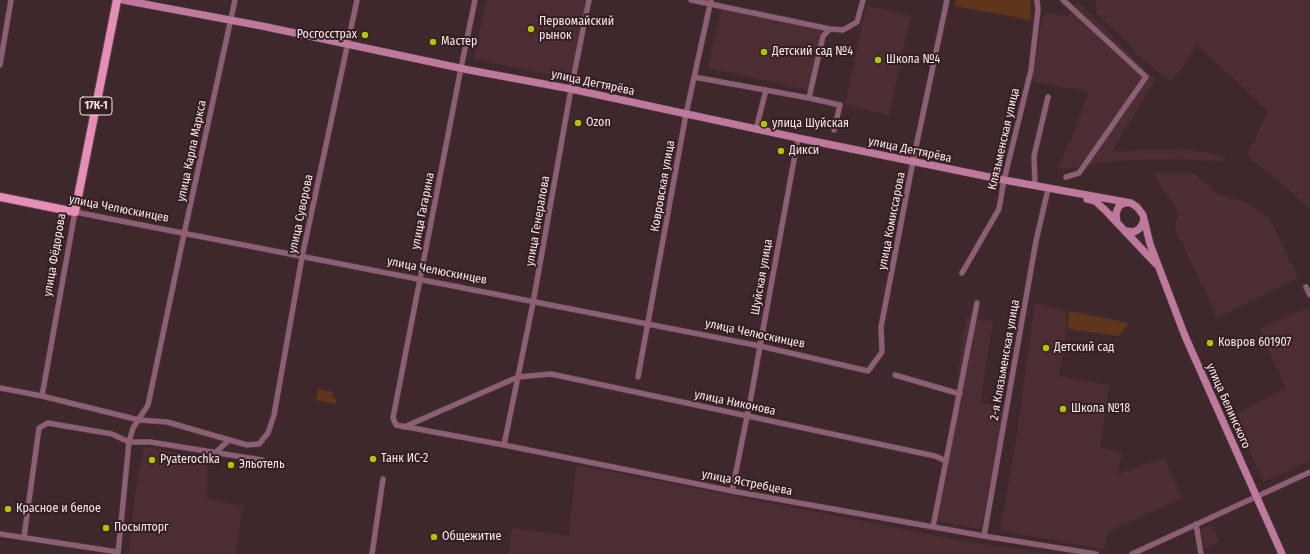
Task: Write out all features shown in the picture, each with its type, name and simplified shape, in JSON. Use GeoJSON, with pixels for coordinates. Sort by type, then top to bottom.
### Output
{"type":"FeatureCollection","features":[{"type":"Feature","properties":{"kind":"main road","name":"улица Фёдорова"},"geometry":{"type":"LineString","coordinates":[[75,212],[117,0]]}},
{"type":"Feature","properties":{"kind":"main road","name":"улица Дегтярёва"},"geometry":{"type":"LineString","coordinates":[[123,0],[348,43],[913,162],[1058,190]]}},
{"type":"Feature","properties":{"kind":"main road"},"geometry":{"type":"LineString","coordinates":[[1058,190],[1131,203]]}},
{"type":"Feature","properties":{"kind":"main road","name":"улица Белинского"},"geometry":{"type":"LineString","coordinates":[[1058,190],[1095,201],[1118,223],[1158,266]]}},
{"type":"Feature","properties":{"kind":"main road","name":"улица Челюскинцев"},"geometry":{"type":"LineString","coordinates":[[0,197],[75,212]]}},
{"type":"Feature","properties":{"kind":"main road"},"geometry":{"type":"LineString","coordinates":[[1118,223],[1116,213],[1120,206],[1124,203],[1131,203]]}},
{"type":"Feature","properties":{"kind":"main road","name":"улица Белинского"},"geometry":{"type":"LineString","coordinates":[[1131,203],[1143,215],[1150,244],[1185,336],[1282,554]]}},
{"type":"Feature","properties":{"kind":"main road"},"geometry":{"type":"LineString","coordinates":[[1126,232],[1134,232],[1139,229],[1144,218]]}},
{"type":"Feature","properties":{"kind":"street"},"geometry":{"type":"LineString","coordinates":[[0,64],[11,0]]}},
{"type":"Feature","properties":{"kind":"street","name":"улица Карла Маркса"},"geometry":{"type":"LineString","coordinates":[[118,553],[129,442],[133,428],[148,405],[235,0]]}},
{"type":"Feature","properties":{"kind":"street","name":"улица Суворова"},"geometry":{"type":"LineString","coordinates":[[229,440],[247,445],[259,444],[272,426],[279,394],[302,257],[357,0]]}},
{"type":"Feature","properties":{"kind":"street","name":"улица Гагарина"},"geometry":{"type":"LineString","coordinates":[[396,425],[393,418],[475,0]]}},
{"type":"Feature","properties":{"kind":"street","name":"улица Генералова"},"geometry":{"type":"LineString","coordinates":[[504,444],[533,302],[571,89],[589,0]]}},
{"type":"Feature","properties":{"kind":"street"},"geometry":{"type":"LineString","coordinates":[[691,0],[711,2],[830,29],[843,30],[857,22],[862,0]]}},
{"type":"Feature","properties":{"kind":"street","name":"улица Комиссарова"},"geometry":{"type":"LineString","coordinates":[[868,371],[882,352],[881,327],[913,162],[947,0]]}},
{"type":"Feature","properties":{"kind":"street","name":"Клязьменская улица"},"geometry":{"type":"LineString","coordinates":[[962,273],[999,209],[1004,180],[1031,70],[1038,10],[1037,0]]}},
{"type":"Feature","properties":{"kind":"street"},"geometry":{"type":"LineString","coordinates":[[1063,0],[1146,78],[1079,173],[1066,177]]}},
{"type":"Feature","properties":{"kind":"street","name":"Ковровская улица"},"geometry":{"type":"LineString","coordinates":[[638,377],[686,114],[711,2]]}},
{"type":"Feature","properties":{"kind":"street"},"geometry":{"type":"LineString","coordinates":[[809,98],[823,36],[830,29]]}},
{"type":"Feature","properties":{"kind":"street"},"geometry":{"type":"LineString","coordinates":[[694,77],[840,105],[834,130]]}},
{"type":"Feature","properties":{"kind":"street"},"geometry":{"type":"LineString","coordinates":[[756,129],[766,90]]}},
{"type":"Feature","properties":{"kind":"street"},"geometry":{"type":"LineString","coordinates":[[1035,186],[1034,156],[1048,97]]}},
{"type":"Feature","properties":{"kind":"street","name":"Шуйская улица"},"geometry":{"type":"LineString","coordinates":[[732,491],[748,416],[798,138]]}},
{"type":"Feature","properties":{"kind":"street","name":"2-я Клязьменская улица"},"geometry":{"type":"LineString","coordinates":[[984,536],[1036,241],[1048,188]]}},
{"type":"Feature","properties":{"kind":"street","name":"улица Челюскинцев"},"geometry":{"type":"LineString","coordinates":[[75,212],[760,346],[868,371]]}},
{"type":"Feature","properties":{"kind":"street","name":"улица Фёдорова"},"geometry":{"type":"LineString","coordinates":[[42,396],[75,212]]}},
{"type":"Feature","properties":{"kind":"street"},"geometry":{"type":"LineString","coordinates":[[1306,288],[1310,295]]}},
{"type":"Feature","properties":{"kind":"street"},"geometry":{"type":"LineString","coordinates":[[933,527],[977,303]]}},
{"type":"Feature","properties":{"kind":"street","name":"улица Никонова"},"geometry":{"type":"LineString","coordinates":[[404,427],[518,377],[551,374],[935,456],[946,461]]}},
{"type":"Feature","properties":{"kind":"street"},"geometry":{"type":"LineString","coordinates":[[895,375],[960,394]]}},
{"type":"Feature","properties":{"kind":"street"},"geometry":{"type":"LineString","coordinates":[[0,388],[42,396],[139,420],[167,422],[229,440]]}},
{"type":"Feature","properties":{"kind":"street"},"geometry":{"type":"LineString","coordinates":[[24,537],[39,428],[48,423],[112,434],[129,442],[150,442],[262,460]]}},
{"type":"Feature","properties":{"kind":"street","name":"улица Ястребцева"},"geometry":{"type":"LineString","coordinates":[[396,425],[504,444],[732,491],[984,536],[1096,554]]}},
{"type":"Feature","properties":{"kind":"street"},"geometry":{"type":"LineString","coordinates":[[215,453],[229,440]]}},
{"type":"Feature","properties":{"kind":"street"},"geometry":{"type":"LineString","coordinates":[[1132,554],[1310,472]]}},
{"type":"Feature","properties":{"kind":"street"},"geometry":{"type":"LineString","coordinates":[[372,554],[383,479]]}},
{"type":"Feature","properties":{"kind":"street"},"geometry":{"type":"LineString","coordinates":[[1196,524],[1201,554]]}},
{"type":"Feature","properties":{"kind":"street"},"geometry":{"type":"LineString","coordinates":[[0,534],[118,553]]}},
{"type":"Feature","properties":{"kind":"shaded area","name":"Первомайский рынок"},"geometry":{"type":"Polygon","coordinates":[[[486,0],[588,0],[571,79],[474,59],[486,0]]]}},
{"type":"Feature","properties":{"kind":"shaded area"},"geometry":{"type":"Polygon","coordinates":[[[956,0],[1030,0],[1031,20],[955,6],[956,0]]]}},
{"type":"Feature","properties":{"kind":"shaded area"},"geometry":{"type":"Polygon","coordinates":[[[1096,0],[1310,0],[1310,209],[1247,156],[1268,111],[1196,44],[1185,65],[1170,81],[1135,54],[1133,48],[1096,13],[1096,0]]]}},
{"type":"Feature","properties":{"kind":"shaded area"},"geometry":{"type":"Polygon","coordinates":[[[1078,2],[1155,80],[1112,151],[1185,149],[1225,156],[1224,162],[1183,159],[1129,160],[1057,169],[1070,142],[1089,92],[1032,81],[1042,18],[1047,13],[1068,16],[1078,2]]]}},
{"type":"Feature","properties":{"kind":"shaded area","name":"Школа №4"},"geometry":{"type":"Polygon","coordinates":[[[866,6],[911,15],[889,115],[845,105],[866,6]]]}},
{"type":"Feature","properties":{"kind":"shaded area","name":"Детский сад №4"},"geometry":{"type":"Polygon","coordinates":[[[721,9],[821,30],[809,90],[708,68],[721,9]]]}},
{"type":"Feature","properties":{"kind":"shaded area"},"geometry":{"type":"Polygon","coordinates":[[[1153,173],[1194,173],[1217,194],[1248,203],[1270,219],[1298,278],[1217,318],[1175,228],[1178,212],[1153,173]]]}},
{"type":"Feature","properties":{"kind":"shaded area"},"geometry":{"type":"Polygon","coordinates":[[[1035,303],[1067,311],[1067,327],[1059,376],[1109,385],[1100,448],[1122,452],[1118,474],[1165,458],[1182,498],[1108,532],[1105,549],[1000,531],[1017,434],[1035,303]]]}},
{"type":"Feature","properties":{"kind":"shaded area"},"geometry":{"type":"Polygon","coordinates":[[[1310,307],[1310,461],[1263,482],[1235,415],[1286,388],[1259,329],[1310,307]]]}},
{"type":"Feature","properties":{"kind":"shaded area"},"geometry":{"type":"Polygon","coordinates":[[[1069,311],[1129,323],[1119,336],[1068,329],[1069,311]]]}},
{"type":"Feature","properties":{"kind":"shaded area"},"geometry":{"type":"Polygon","coordinates":[[[966,317],[993,321],[980,403],[1005,406],[981,529],[935,521],[946,461],[966,317]]]}},
{"type":"Feature","properties":{"kind":"shaded area"},"geometry":{"type":"Polygon","coordinates":[[[318,389],[333,392],[332,398],[337,399],[335,404],[316,400],[318,389]]]}},
{"type":"Feature","properties":{"kind":"shaded area"},"geometry":{"type":"Polygon","coordinates":[[[144,447],[208,458],[207,498],[243,507],[235,554],[129,554],[135,493],[144,447]]]}},
{"type":"Feature","properties":{"kind":"shaded area"},"geometry":{"type":"Polygon","coordinates":[[[576,465],[969,542],[1050,554],[508,554],[512,528],[569,536],[576,465]]]}},
{"type":"Feature","properties":{"kind":"shaded area"},"geometry":{"type":"Polygon","coordinates":[[[1212,524],[1219,542],[1205,549],[1201,530],[1212,524]]]}},
{"type":"Feature","properties":{"kind":"place","name":"Первомайский рынок"},"geometry":{"type":"Point","coordinates":[531,29]}},
{"type":"Feature","properties":{"kind":"place","name":"Росгосстрах"},"geometry":{"type":"Point","coordinates":[365,35]}},
{"type":"Feature","properties":{"kind":"place","name":"Мастер"},"geometry":{"type":"Point","coordinates":[433,42]}},
{"type":"Feature","properties":{"kind":"place","name":"Детский сад №4"},"geometry":{"type":"Point","coordinates":[764,52]}},
{"type":"Feature","properties":{"kind":"place","name":"Школа №4"},"geometry":{"type":"Point","coordinates":[878,60]}},
{"type":"Feature","properties":{"kind":"place","name":"Ozon"},"geometry":{"type":"Point","coordinates":[578,123]}},
{"type":"Feature","properties":{"kind":"place","name":"улица Шуйская"},"geometry":{"type":"Point","coordinates":[764,124]}},
{"type":"Feature","properties":{"kind":"place","name":"Дикси"},"geometry":{"type":"Point","coordinates":[781,151]}},
{"type":"Feature","properties":{"kind":"place","name":"Ковров 601907"},"geometry":{"type":"Point","coordinates":[1210,343]}},
{"type":"Feature","properties":{"kind":"place","name":"Детский сад"},"geometry":{"type":"Point","coordinates":[1046,348]}},
{"type":"Feature","properties":{"kind":"place","name":"Школа №18"},"geometry":{"type":"Point","coordinates":[1063,409]}},
{"type":"Feature","properties":{"kind":"place","name":"Танк ИС-2"},"geometry":{"type":"Point","coordinates":[373,459]}},
{"type":"Feature","properties":{"kind":"place","name":"Pyaterochka"},"geometry":{"type":"Point","coordinates":[152,460]}},
{"type":"Feature","properties":{"kind":"place","name":"Эльотель"},"geometry":{"type":"Point","coordinates":[231,465]}},
{"type":"Feature","properties":{"kind":"place","name":"Красное и белое"},"geometry":{"type":"Point","coordinates":[8,509]}},
{"type":"Feature","properties":{"kind":"place","name":"Посылторг"},"geometry":{"type":"Point","coordinates":[106,528]}},
{"type":"Feature","properties":{"kind":"place","name":"Общежитие"},"geometry":{"type":"Point","coordinates":[434,537]}}]}
